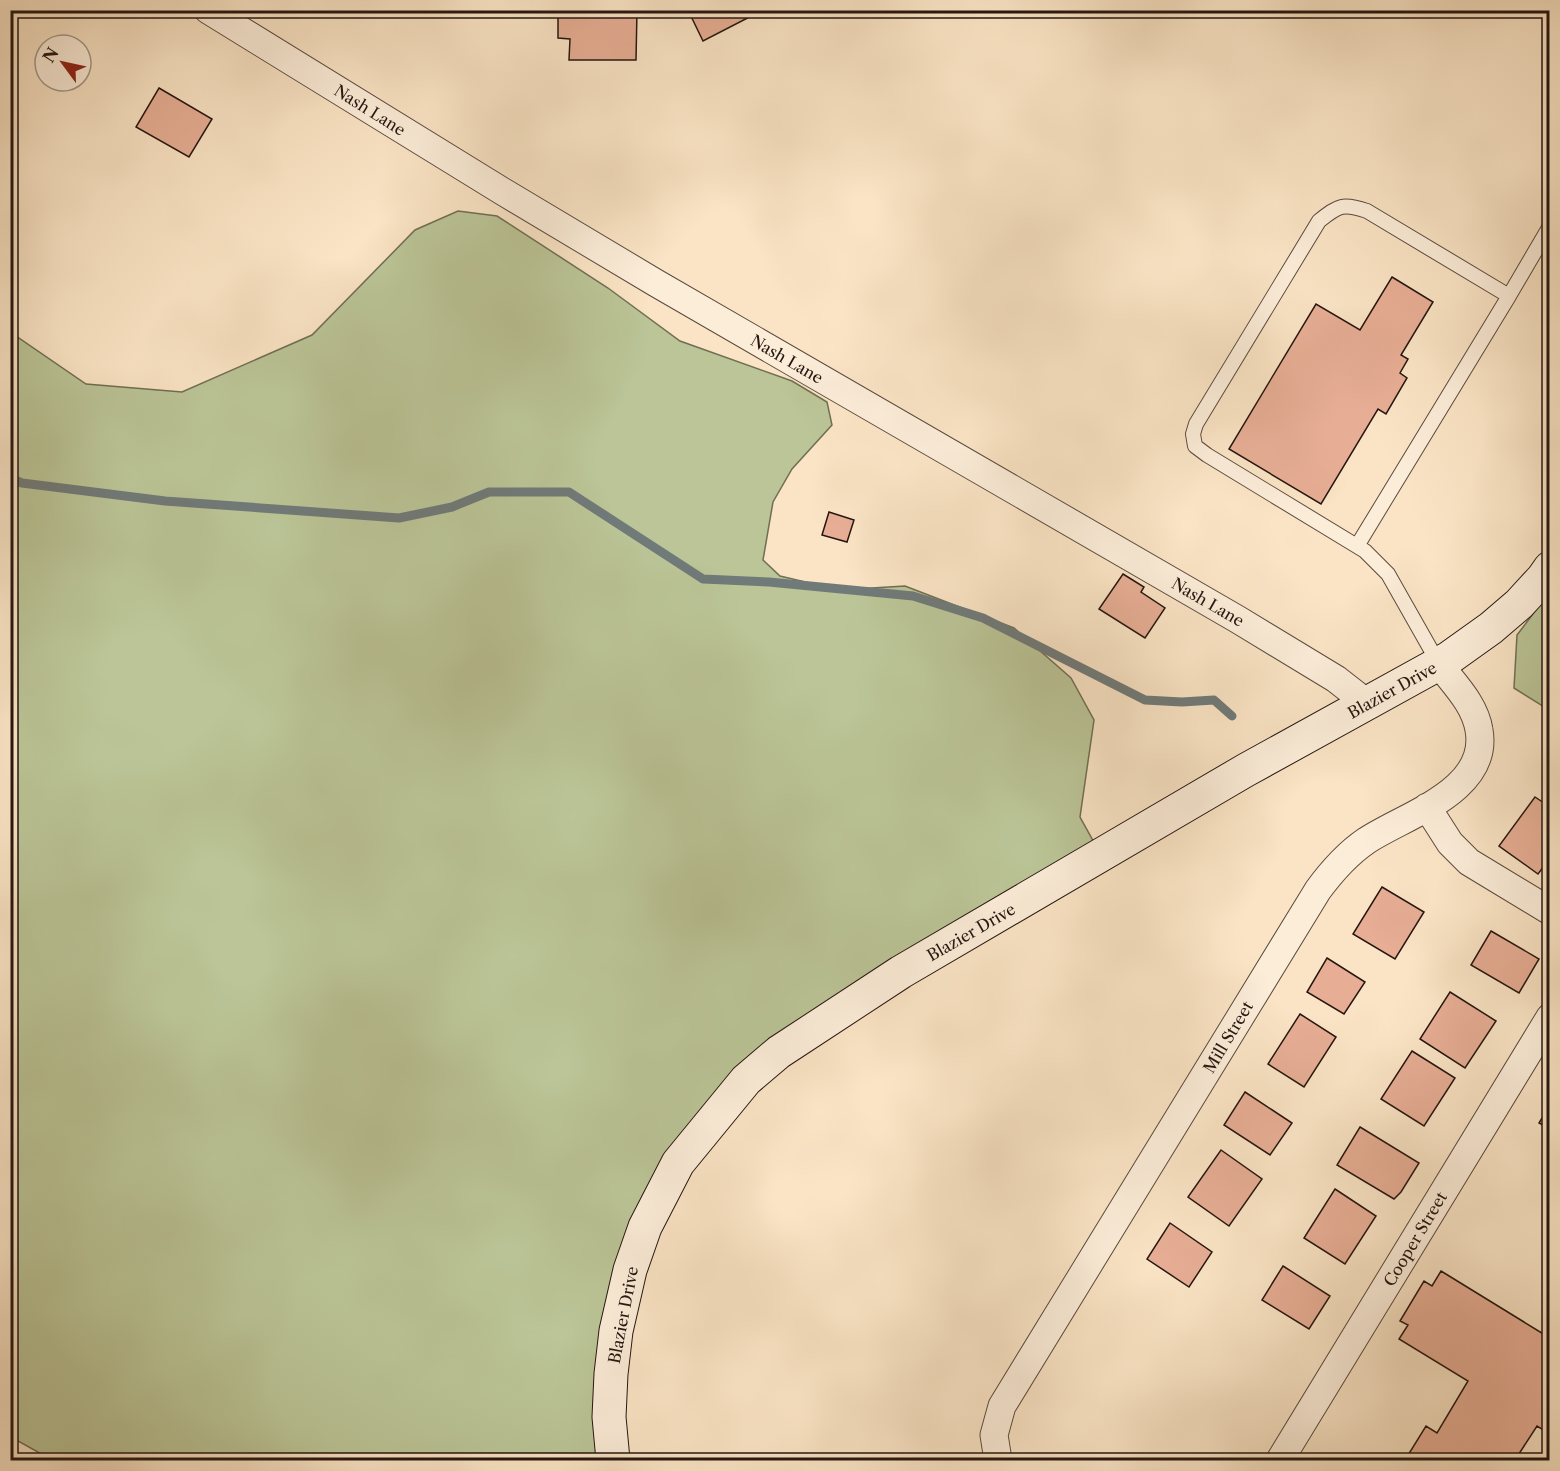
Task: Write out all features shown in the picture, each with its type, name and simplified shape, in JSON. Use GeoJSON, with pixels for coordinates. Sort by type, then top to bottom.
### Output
{"type":"FeatureCollection","features":[{"type":"Feature","properties":{"kind":"street","name":"Nash Lane"},"geometry":{"type":"LineString","coordinates":[[208,10],[584,240],[1237,619],[1336,679],[1368,704]]}},
{"type":"Feature","properties":{"kind":"street","name":"Blazier Drive"},"geometry":{"type":"LineString","coordinates":[[613,1461],[609,1417],[616,1331],[630,1270],[645,1227],[678,1163],[746,1080],[779,1052],[901,972],[1246,770],[1439,664],[1519,604],[1550,568]]}},
{"type":"Feature","properties":{"kind":"street","name":"Mill Street"},"geometry":{"type":"LineString","coordinates":[[998,1461],[994,1435],[1002,1406],[1318,890],[1332,871],[1358,848],[1439,800],[1461,783],[1478,756],[1479,730],[1469,703],[1439,664]]}},
{"type":"Feature","properties":{"kind":"street"},"geometry":{"type":"LineString","coordinates":[[1427,807],[1450,843],[1469,862],[1550,912]]}},
{"type":"Feature","properties":{"kind":"street","name":"Cooper Street"},"geometry":{"type":"LineString","coordinates":[[1280,1461],[1550,1017]]}},
{"type":"Feature","properties":{"kind":"lane"},"geometry":{"type":"LineString","coordinates":[[1439,664],[1388,574],[1365,551],[1206,455],[1195,446],[1193,434],[1196,424],[1319,221],[1337,206],[1352,206],[1367,211],[1509,296]]}},
{"type":"Feature","properties":{"kind":"lane"},"geometry":{"type":"LineString","coordinates":[[1357,546],[1550,226]]}},
{"type":"Feature","properties":{"kind":"green space"},"geometry":{"type":"Polygon","coordinates":[[[458,211],[497,216],[608,288],[680,341],[792,381],[827,402],[832,425],[792,469],[773,502],[763,560],[780,576],[839,590],[905,586],[1014,628],[1071,678],[1094,720],[1080,817],[1101,855],[779,1052],[645,1227],[613,1460],[52,1460],[11,1437],[10,332],[86,384],[182,392],[312,335],[415,230],[458,211]]]}},
{"type":"Feature","properties":{"kind":"green space"},"geometry":{"type":"Polygon","coordinates":[[[1549,593],[1549,710],[1514,688],[1517,635],[1549,593]]]}},
{"type":"Feature","properties":{"kind":"building"},"geometry":{"type":"Polygon","coordinates":[[[558,10],[637,10],[636,60],[569,60],[570,39],[558,38],[558,10]]]}},
{"type":"Feature","properties":{"kind":"building"},"geometry":{"type":"Polygon","coordinates":[[[688,10],[763,10],[703,41],[688,10]]]}},
{"type":"Feature","properties":{"kind":"building"},"geometry":{"type":"Polygon","coordinates":[[[159,88],[212,119],[189,157],[136,127],[159,88]]]}},
{"type":"Feature","properties":{"kind":"building"},"geometry":{"type":"Polygon","coordinates":[[[1392,277],[1433,302],[1401,355],[1408,359],[1400,373],[1407,378],[1386,414],[1378,409],[1321,504],[1229,449],[1316,304],[1360,330],[1392,277]]]}},
{"type":"Feature","properties":{"kind":"building"},"geometry":{"type":"Polygon","coordinates":[[[829,512],[854,520],[847,542],[822,535],[829,512]]]}},
{"type":"Feature","properties":{"kind":"building"},"geometry":{"type":"Polygon","coordinates":[[[1123,574],[1144,587],[1141,592],[1165,608],[1145,638],[1099,609],[1123,574]]]}},
{"type":"Feature","properties":{"kind":"building"},"geometry":{"type":"Polygon","coordinates":[[[1535,797],[1550,807],[1550,858],[1538,874],[1499,846],[1535,797]]]}},
{"type":"Feature","properties":{"kind":"building"},"geometry":{"type":"Polygon","coordinates":[[[1382,887],[1424,912],[1395,959],[1353,934],[1382,887]]]}},
{"type":"Feature","properties":{"kind":"building"},"geometry":{"type":"Polygon","coordinates":[[[1491,931],[1539,959],[1519,993],[1471,965],[1491,931]]]}},
{"type":"Feature","properties":{"kind":"building"},"geometry":{"type":"Polygon","coordinates":[[[1327,958],[1365,982],[1344,1014],[1307,992],[1327,958]]]}},
{"type":"Feature","properties":{"kind":"building"},"geometry":{"type":"Polygon","coordinates":[[[1450,992],[1496,1021],[1465,1068],[1420,1039],[1450,992]]]}},
{"type":"Feature","properties":{"kind":"building"},"geometry":{"type":"Polygon","coordinates":[[[1300,1014],[1336,1037],[1304,1087],[1268,1064],[1300,1014]]]}},
{"type":"Feature","properties":{"kind":"building"},"geometry":{"type":"Polygon","coordinates":[[[1412,1051],[1455,1078],[1424,1126],[1381,1099],[1412,1051]]]}},
{"type":"Feature","properties":{"kind":"building"},"geometry":{"type":"Polygon","coordinates":[[[1245,1092],[1292,1123],[1270,1155],[1224,1125],[1245,1092]]]}},
{"type":"Feature","properties":{"kind":"building"},"geometry":{"type":"Polygon","coordinates":[[[1550,1105],[1550,1129],[1539,1123],[1550,1105]]]}},
{"type":"Feature","properties":{"kind":"building"},"geometry":{"type":"Polygon","coordinates":[[[1360,1127],[1419,1163],[1394,1199],[1337,1165],[1360,1127]]]}},
{"type":"Feature","properties":{"kind":"building"},"geometry":{"type":"Polygon","coordinates":[[[1221,1150],[1262,1179],[1229,1226],[1188,1197],[1221,1150]]]}},
{"type":"Feature","properties":{"kind":"building"},"geometry":{"type":"Polygon","coordinates":[[[1335,1189],[1376,1216],[1345,1264],[1304,1238],[1335,1189]]]}},
{"type":"Feature","properties":{"kind":"building"},"geometry":{"type":"Polygon","coordinates":[[[1170,1223],[1212,1252],[1189,1287],[1147,1259],[1170,1223]]]}},
{"type":"Feature","properties":{"kind":"building"},"geometry":{"type":"Polygon","coordinates":[[[1283,1266],[1330,1296],[1309,1329],[1262,1300],[1283,1266]]]}},
{"type":"Feature","properties":{"kind":"building"},"geometry":{"type":"Polygon","coordinates":[[[1441,1271],[1550,1338],[1550,1434],[1537,1426],[1515,1460],[1405,1460],[1426,1426],[1437,1433],[1468,1381],[1399,1339],[1408,1325],[1400,1321],[1424,1281],[1432,1286],[1441,1271]]]}},
{"type":"Feature","properties":{"kind":"waterway"},"geometry":{"type":"LineString","coordinates":[[10,478],[22,483],[165,501],[399,518],[452,507],[489,492],[569,492],[703,579],[769,582],[913,596],[983,618],[1145,700],[1182,702],[1214,700],[1232,716]]}}]}
